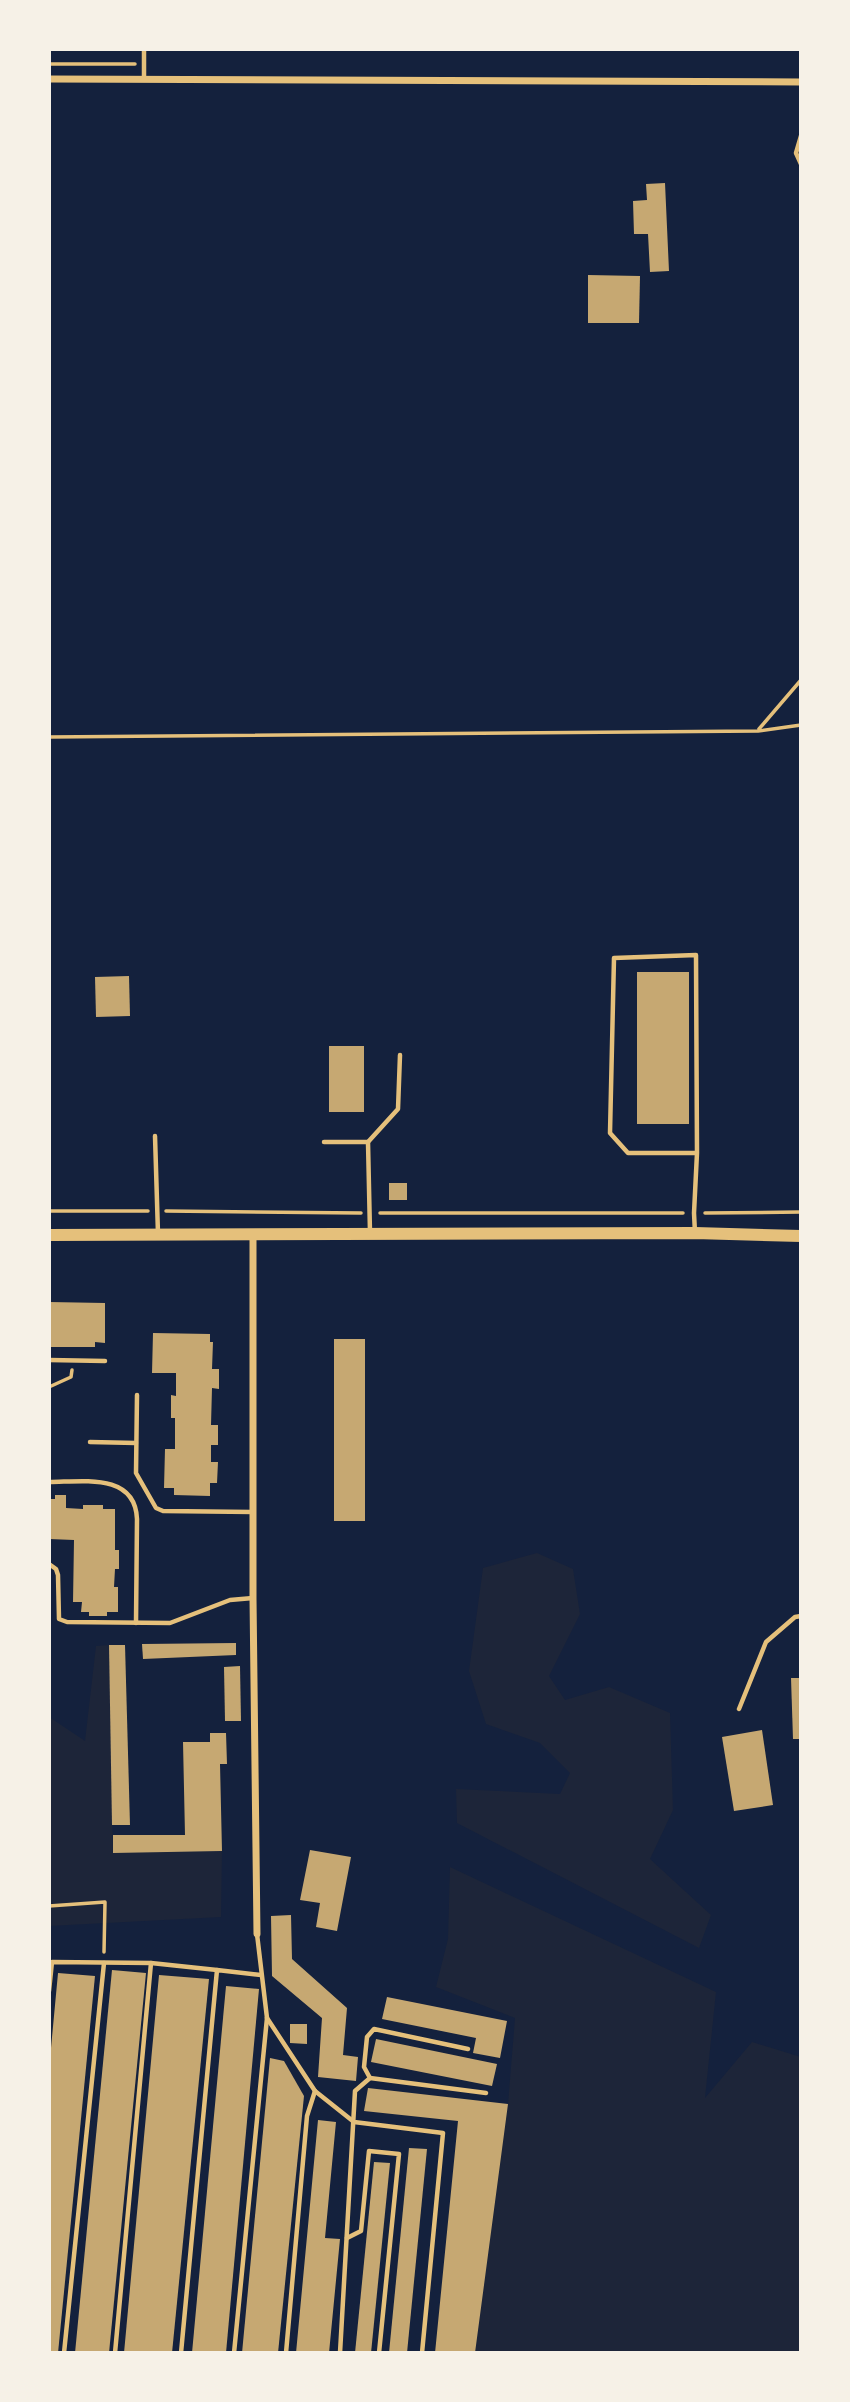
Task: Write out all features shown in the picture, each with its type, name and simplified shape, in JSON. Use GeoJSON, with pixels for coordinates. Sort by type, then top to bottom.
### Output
{"type":"FeatureCollection","features":[{"type":"Feature","properties":{"kind":"street"},"geometry":{"type":"LineString","coordinates":[[49,79],[801,82]]}},
{"type":"Feature","properties":{"kind":"street"},"geometry":{"type":"LineString","coordinates":[[49,1235],[695,1233],[801,1236]]}},
{"type":"Feature","properties":{"kind":"street"},"geometry":{"type":"LineString","coordinates":[[253,1235],[257,1934]]}},
{"type":"Feature","properties":{"kind":"lane"},"geometry":{"type":"LineString","coordinates":[[144,49],[144,79]]}},
{"type":"Feature","properties":{"kind":"lane"},"geometry":{"type":"LineString","coordinates":[[801,136],[796,153],[801,163]]}},
{"type":"Feature","properties":{"kind":"lane"},"geometry":{"type":"LineString","coordinates":[[695,1233],[697,1153],[696,955],[614,958],[610,1133],[628,1153],[697,1153]]}},
{"type":"Feature","properties":{"kind":"lane"},"geometry":{"type":"LineString","coordinates":[[370,1234],[368,1142],[398,1109],[400,1055]]}},
{"type":"Feature","properties":{"kind":"lane"},"geometry":{"type":"LineString","coordinates":[[155,1136],[158,1235]]}},
{"type":"Feature","properties":{"kind":"lane"},"geometry":{"type":"LineString","coordinates":[[324,1142],[368,1142]]}},
{"type":"Feature","properties":{"kind":"lane"},"geometry":{"type":"LineString","coordinates":[[49,1360],[105,1362]]}},
{"type":"Feature","properties":{"kind":"lane"},"geometry":{"type":"LineString","coordinates":[[137,1395],[136,1473],[156,1508],[163,1511],[253,1512]]}},
{"type":"Feature","properties":{"kind":"lane"},"geometry":{"type":"LineString","coordinates":[[90,1442],[136,1443]]}},
{"type":"Feature","properties":{"kind":"lane"},"geometry":{"type":"LineString","coordinates":[[49,1482],[111,1483],[134,1503],[137,1519],[135,1623]]}},
{"type":"Feature","properties":{"kind":"lane"},"geometry":{"type":"LineString","coordinates":[[49,1564],[56,1569],[58,1575],[57,1612],[62,1621],[170,1623],[230,1600],[253,1598]]}},
{"type":"Feature","properties":{"kind":"lane"},"geometry":{"type":"LineString","coordinates":[[738,1709],[766,1642],[795,1617],[801,1616]]}},
{"type":"Feature","properties":{"kind":"lane"},"geometry":{"type":"LineString","coordinates":[[234,2353],[267,2018],[257,1934]]}},
{"type":"Feature","properties":{"kind":"lane"},"geometry":{"type":"LineString","coordinates":[[49,1991],[52,1962],[151,1963],[261,1975]]}},
{"type":"Feature","properties":{"kind":"lane"},"geometry":{"type":"LineString","coordinates":[[64,2353],[104,1963]]}},
{"type":"Feature","properties":{"kind":"lane"},"geometry":{"type":"LineString","coordinates":[[115,2353],[151,1963]]}},
{"type":"Feature","properties":{"kind":"lane"},"geometry":{"type":"LineString","coordinates":[[181,2353],[217,1970]]}},
{"type":"Feature","properties":{"kind":"lane"},"geometry":{"type":"LineString","coordinates":[[267,2018],[315,2091],[354,2122],[443,2133],[422,2353]]}},
{"type":"Feature","properties":{"kind":"lane"},"geometry":{"type":"LineString","coordinates":[[370,2078],[364,2067],[367,2037],[374,2029],[468,2049]]}},
{"type":"Feature","properties":{"kind":"lane"},"geometry":{"type":"LineString","coordinates":[[340,2353],[355,2091],[370,2078],[486,2093]]}},
{"type":"Feature","properties":{"kind":"lane"},"geometry":{"type":"LineString","coordinates":[[286,2353],[307,2116],[315,2091]]}},
{"type":"Feature","properties":{"kind":"lane"},"geometry":{"type":"LineString","coordinates":[[347,2238],[361,2231],[369,2151],[399,2154],[379,2353]]}},
{"type":"Feature","properties":{"kind":"path"},"geometry":{"type":"LineString","coordinates":[[49,64],[144,64]]}},
{"type":"Feature","properties":{"kind":"path"},"geometry":{"type":"LineString","coordinates":[[758,731],[801,680]]}},
{"type":"Feature","properties":{"kind":"path"},"geometry":{"type":"LineString","coordinates":[[49,737],[758,731],[801,725]]}},
{"type":"Feature","properties":{"kind":"path"},"geometry":{"type":"LineString","coordinates":[[49,1211],[801,1212]]}},
{"type":"Feature","properties":{"kind":"path"},"geometry":{"type":"LineString","coordinates":[[49,1387],[71,1377],[72,1361]]}},
{"type":"Feature","properties":{"kind":"path"},"geometry":{"type":"LineString","coordinates":[[49,1906],[105,1902],[104,1963]]}},
{"type":"Feature","properties":{"kind":"shaded area"},"geometry":{"type":"Polygon","coordinates":[[[537,1553],[573,1569],[580,1614],[549,1676],[565,1700],[609,1687],[670,1713],[673,1810],[650,1859],[711,1915],[699,1948],[457,1823],[456,1789],[560,1794],[570,1773],[540,1743],[486,1724],[469,1671],[483,1568],[537,1553]]]}},
{"type":"Feature","properties":{"kind":"shaded area"},"geometry":{"type":"Polygon","coordinates":[[[109,1645],[113,1853],[222,1851],[221,1917],[49,1926],[49,1717],[85,1741],[96,1646],[109,1645]]]}},
{"type":"Feature","properties":{"kind":"shaded area"},"geometry":{"type":"Polygon","coordinates":[[[450,1867],[716,1992],[705,2098],[752,2042],[801,2057],[801,2353],[475,2353],[508,2104],[515,2018],[436,1987],[448,1939],[450,1867]]]}},
{"type":"Feature","properties":{"kind":"building"},"geometry":{"type":"Polygon","coordinates":[[[665,183],[669,271],[650,272],[648,234],[634,234],[633,201],[647,200],[646,184],[665,183]]]}},
{"type":"Feature","properties":{"kind":"building"},"geometry":{"type":"Polygon","coordinates":[[[588,275],[640,276],[639,323],[588,323],[588,275]]]}},
{"type":"Feature","properties":{"kind":"building"},"geometry":{"type":"Polygon","coordinates":[[[637,972],[689,972],[689,1124],[637,1124],[637,972]]]}},
{"type":"Feature","properties":{"kind":"building"},"geometry":{"type":"Polygon","coordinates":[[[129,976],[130,1016],[96,1017],[95,977],[129,976]]]}},
{"type":"Feature","properties":{"kind":"building"},"geometry":{"type":"Polygon","coordinates":[[[329,1046],[364,1046],[364,1112],[329,1112],[329,1046]]]}},
{"type":"Feature","properties":{"kind":"building"},"geometry":{"type":"Polygon","coordinates":[[[389,1183],[407,1183],[407,1200],[389,1200],[389,1183]]]}},
{"type":"Feature","properties":{"kind":"building"},"geometry":{"type":"Polygon","coordinates":[[[49,1302],[105,1303],[105,1343],[95,1342],[95,1347],[49,1347],[49,1302]]]}},
{"type":"Feature","properties":{"kind":"building"},"geometry":{"type":"Polygon","coordinates":[[[153,1333],[210,1334],[210,1342],[213,1342],[212,1369],[219,1369],[219,1389],[212,1388],[211,1425],[218,1425],[218,1445],[211,1445],[211,1462],[218,1462],[217,1483],[210,1483],[210,1496],[174,1495],[174,1488],[164,1488],[165,1449],[175,1449],[175,1418],[171,1418],[171,1395],[176,1396],[176,1373],[152,1373],[153,1333]]]}},
{"type":"Feature","properties":{"kind":"building"},"geometry":{"type":"Polygon","coordinates":[[[334,1339],[365,1339],[365,1521],[334,1521],[334,1339]]]}},
{"type":"Feature","properties":{"kind":"building"},"geometry":{"type":"Polygon","coordinates":[[[55,1495],[66,1495],[66,1508],[83,1509],[83,1505],[103,1505],[103,1509],[115,1509],[115,1550],[119,1550],[119,1569],[115,1569],[114,1587],[118,1587],[118,1612],[107,1612],[107,1616],[89,1616],[89,1612],[81,1612],[82,1602],[73,1602],[74,1540],[49,1539],[49,1499],[55,1499],[55,1495]]]}},
{"type":"Feature","properties":{"kind":"building"},"geometry":{"type":"Polygon","coordinates":[[[236,1643],[236,1655],[143,1659],[142,1644],[236,1643]]]}},
{"type":"Feature","properties":{"kind":"building"},"geometry":{"type":"Polygon","coordinates":[[[109,1645],[125,1645],[130,1825],[112,1825],[109,1645]]]}},
{"type":"Feature","properties":{"kind":"building"},"geometry":{"type":"Polygon","coordinates":[[[240,1666],[241,1721],[225,1721],[224,1667],[240,1666]]]}},
{"type":"Feature","properties":{"kind":"building"},"geometry":{"type":"Polygon","coordinates":[[[791,1678],[801,1678],[801,1739],[793,1739],[791,1678]]]}},
{"type":"Feature","properties":{"kind":"building"},"geometry":{"type":"Polygon","coordinates":[[[762,1730],[773,1805],[734,1811],[722,1737],[762,1730]]]}},
{"type":"Feature","properties":{"kind":"building"},"geometry":{"type":"Polygon","coordinates":[[[210,1733],[226,1733],[227,1764],[220,1764],[222,1851],[113,1853],[113,1835],[185,1835],[183,1742],[210,1742],[210,1733]]]}},
{"type":"Feature","properties":{"kind":"building"},"geometry":{"type":"Polygon","coordinates":[[[310,1850],[351,1857],[337,1931],[316,1927],[320,1903],[300,1900],[310,1850]]]}},
{"type":"Feature","properties":{"kind":"building"},"geometry":{"type":"Polygon","coordinates":[[[291,1915],[292,1959],[347,2008],[343,2055],[358,2057],[356,2081],[318,2077],[322,2018],[272,1976],[271,1916],[291,1915]]]}},
{"type":"Feature","properties":{"kind":"building"},"geometry":{"type":"Polygon","coordinates":[[[112,1970],[146,1973],[109,2353],[75,2353],[112,1970]]]}},
{"type":"Feature","properties":{"kind":"building"},"geometry":{"type":"Polygon","coordinates":[[[58,1973],[95,1976],[58,2353],[49,2353],[49,2069],[58,1973]]]}},
{"type":"Feature","properties":{"kind":"building"},"geometry":{"type":"Polygon","coordinates":[[[159,1975],[209,1979],[172,2353],[124,2353],[159,1975]]]}},
{"type":"Feature","properties":{"kind":"building"},"geometry":{"type":"Polygon","coordinates":[[[226,1986],[259,1989],[226,2353],[192,2353],[226,1986]]]}},
{"type":"Feature","properties":{"kind":"building"},"geometry":{"type":"Polygon","coordinates":[[[387,1997],[507,2021],[500,2058],[473,2053],[476,2038],[382,2019],[387,1997]]]}},
{"type":"Feature","properties":{"kind":"building"},"geometry":{"type":"Polygon","coordinates":[[[290,2024],[307,2024],[307,2044],[290,2043],[290,2024]]]}},
{"type":"Feature","properties":{"kind":"building"},"geometry":{"type":"Polygon","coordinates":[[[376,2039],[497,2064],[492,2086],[371,2062],[376,2039]]]}},
{"type":"Feature","properties":{"kind":"building"},"geometry":{"type":"Polygon","coordinates":[[[270,2058],[284,2061],[304,2096],[278,2353],[242,2353],[270,2058]]]}},
{"type":"Feature","properties":{"kind":"building"},"geometry":{"type":"Polygon","coordinates":[[[368,2088],[508,2104],[475,2353],[435,2353],[458,2121],[364,2111],[368,2088]]]}},
{"type":"Feature","properties":{"kind":"building"},"geometry":{"type":"Polygon","coordinates":[[[318,2120],[336,2122],[325,2238],[340,2239],[329,2353],[296,2353],[318,2120]]]}},
{"type":"Feature","properties":{"kind":"building"},"geometry":{"type":"Polygon","coordinates":[[[409,2148],[427,2149],[407,2353],[389,2353],[409,2148]]]}},
{"type":"Feature","properties":{"kind":"building"},"geometry":{"type":"Polygon","coordinates":[[[374,2162],[390,2163],[371,2353],[355,2353],[374,2162]]]}}]}
